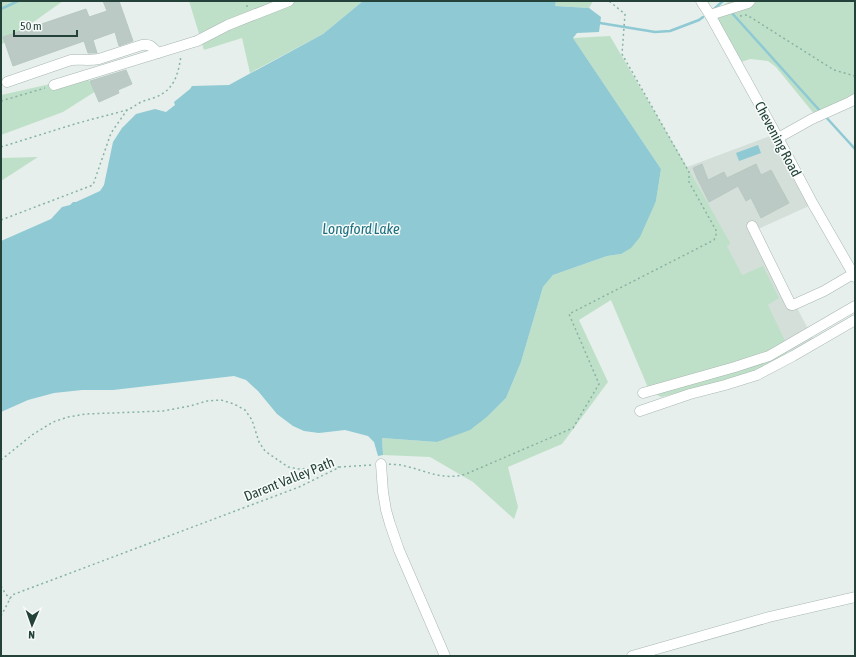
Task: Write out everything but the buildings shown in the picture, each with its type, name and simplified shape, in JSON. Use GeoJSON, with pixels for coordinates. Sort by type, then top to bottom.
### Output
{"type":"FeatureCollection","features":[{"type":"Feature","properties":{"kind":"street"},"geometry":{"type":"LineString","coordinates":[[54,85],[197,41],[228,25],[289,1]]}},
{"type":"Feature","properties":{"kind":"street","name":"Chevening Road"},"geometry":{"type":"LineString","coordinates":[[701,1],[854,275]]}},
{"type":"Feature","properties":{"kind":"street"},"geometry":{"type":"LineString","coordinates":[[710,15],[748,3],[750,1]]}},
{"type":"Feature","properties":{"kind":"street"},"geometry":{"type":"LineString","coordinates":[[7,82],[71,60],[99,59],[142,45],[151,45],[158,53]]}},
{"type":"Feature","properties":{"kind":"street"},"geometry":{"type":"LineString","coordinates":[[778,138],[812,119],[855,99]]}},
{"type":"Feature","properties":{"kind":"street"},"geometry":{"type":"LineString","coordinates":[[752,226],[791,305],[824,291],[854,275]]}},
{"type":"Feature","properties":{"kind":"street"},"geometry":{"type":"LineString","coordinates":[[643,393],[769,356],[855,306]]}},
{"type":"Feature","properties":{"kind":"street"},"geometry":{"type":"LineString","coordinates":[[640,411],[690,394],[757,375],[855,320]]}},
{"type":"Feature","properties":{"kind":"street"},"geometry":{"type":"LineString","coordinates":[[381,464],[383,492],[390,524],[445,656]]}},
{"type":"Feature","properties":{"kind":"street"},"geometry":{"type":"LineString","coordinates":[[632,656],[769,616],[855,597]]}},
{"type":"Feature","properties":{"kind":"path","name":"Darent Valley Path"},"geometry":{"type":"LineString","coordinates":[[10,599],[12,595],[299,487],[340,467],[381,464],[403,465],[430,474],[458,477],[573,428],[599,384],[569,314],[714,240],[717,232],[689,182],[689,172],[622,54],[625,14],[609,1]]}},
{"type":"Feature","properties":{"kind":"path"},"geometry":{"type":"LineString","coordinates":[[741,16],[747,15],[834,70],[855,76]]}},
{"type":"Feature","properties":{"kind":"path"},"geometry":{"type":"LineString","coordinates":[[1,147],[127,110],[141,102],[165,92],[172,85],[176,77],[180,64],[182,46]]}},
{"type":"Feature","properties":{"kind":"path"},"geometry":{"type":"LineString","coordinates":[[1,101],[54,85]]}},
{"type":"Feature","properties":{"kind":"path"},"geometry":{"type":"LineString","coordinates":[[1,220],[93,185],[111,133],[127,110]]}},
{"type":"Feature","properties":{"kind":"path"},"geometry":{"type":"LineString","coordinates":[[1,460],[32,435],[53,422],[68,417],[86,414],[163,411],[190,406],[207,400],[221,400],[234,404],[245,410],[252,420],[265,451],[288,467],[299,470],[340,467]]}},
{"type":"Feature","properties":{"kind":"path"},"geometry":{"type":"LineString","coordinates":[[1,586],[10,599],[1,616]]}},
{"type":"Feature","properties":{"kind":"shaded area"},"geometry":{"type":"Polygon","coordinates":[[[770,136],[809,206],[756,230],[816,344],[785,360],[661,397],[611,300],[731,244],[687,167],[770,136]]]}},
{"type":"Feature","properties":{"kind":"green space"},"geometry":{"type":"Polygon","coordinates":[[[1,1],[63,1],[1,45],[1,1]]]}},
{"type":"Feature","properties":{"kind":"green space"},"geometry":{"type":"Polygon","coordinates":[[[189,1],[363,1],[323,34],[250,73],[242,38],[204,50],[189,1]]]}},
{"type":"Feature","properties":{"kind":"green space"},"geometry":{"type":"Polygon","coordinates":[[[556,1],[593,1],[589,8],[555,6],[556,1]]]}},
{"type":"Feature","properties":{"kind":"green space"},"geometry":{"type":"Polygon","coordinates":[[[730,1],[855,1],[855,96],[815,115],[776,67],[768,61],[750,59],[741,62],[713,11],[730,1]]]}},
{"type":"Feature","properties":{"kind":"green space"},"geometry":{"type":"Polygon","coordinates":[[[610,36],[731,244],[727,246],[742,275],[763,266],[779,298],[768,305],[788,347],[785,360],[746,375],[661,397],[649,390],[611,300],[579,320],[608,382],[562,444],[508,467],[518,507],[514,519],[473,482],[430,457],[383,455],[382,438],[437,442],[488,416],[506,398],[521,362],[543,287],[553,275],[607,256],[621,254],[656,201],[661,169],[573,38],[610,36]]]}},
{"type":"Feature","properties":{"kind":"green space"},"geometry":{"type":"Polygon","coordinates":[[[86,76],[96,91],[63,112],[1,135],[1,95],[86,76]]]}},
{"type":"Feature","properties":{"kind":"green space"},"geometry":{"type":"Polygon","coordinates":[[[38,157],[1,181],[1,158],[38,157]]]}},
{"type":"Feature","properties":{"kind":"water","name":"Longford Lake"},"geometry":{"type":"Polygon","coordinates":[[[363,1],[556,1],[555,6],[589,8],[601,17],[599,32],[577,33],[573,38],[661,169],[656,201],[640,237],[631,248],[621,254],[607,256],[553,275],[543,287],[521,362],[506,398],[488,416],[470,430],[437,442],[382,438],[383,455],[378,456],[374,442],[368,436],[345,430],[319,433],[304,431],[293,426],[277,414],[258,391],[246,380],[234,376],[113,390],[82,390],[54,393],[28,400],[1,412],[1,241],[51,219],[62,207],[70,205],[73,202],[100,191],[104,185],[113,142],[122,128],[136,114],[155,109],[166,112],[175,105],[174,102],[192,86],[229,85],[323,34],[363,1]]]}},
{"type":"Feature","properties":{"kind":"water"},"geometry":{"type":"Polygon","coordinates":[[[758,145],[761,153],[739,161],[736,153],[758,145]]]}},
{"type":"Feature","properties":{"kind":"waterway"},"geometry":{"type":"LineString","coordinates":[[1,9],[18,1]]}},
{"type":"Feature","properties":{"kind":"waterway"},"geometry":{"type":"LineString","coordinates":[[714,9],[723,1]]}},
{"type":"Feature","properties":{"kind":"waterway"},"geometry":{"type":"LineString","coordinates":[[731,12],[821,112]]}},
{"type":"Feature","properties":{"kind":"waterway"},"geometry":{"type":"LineString","coordinates":[[600,23],[655,32],[670,31],[703,17]]}},
{"type":"Feature","properties":{"kind":"waterway"},"geometry":{"type":"LineString","coordinates":[[825,116],[855,149]]}}]}
